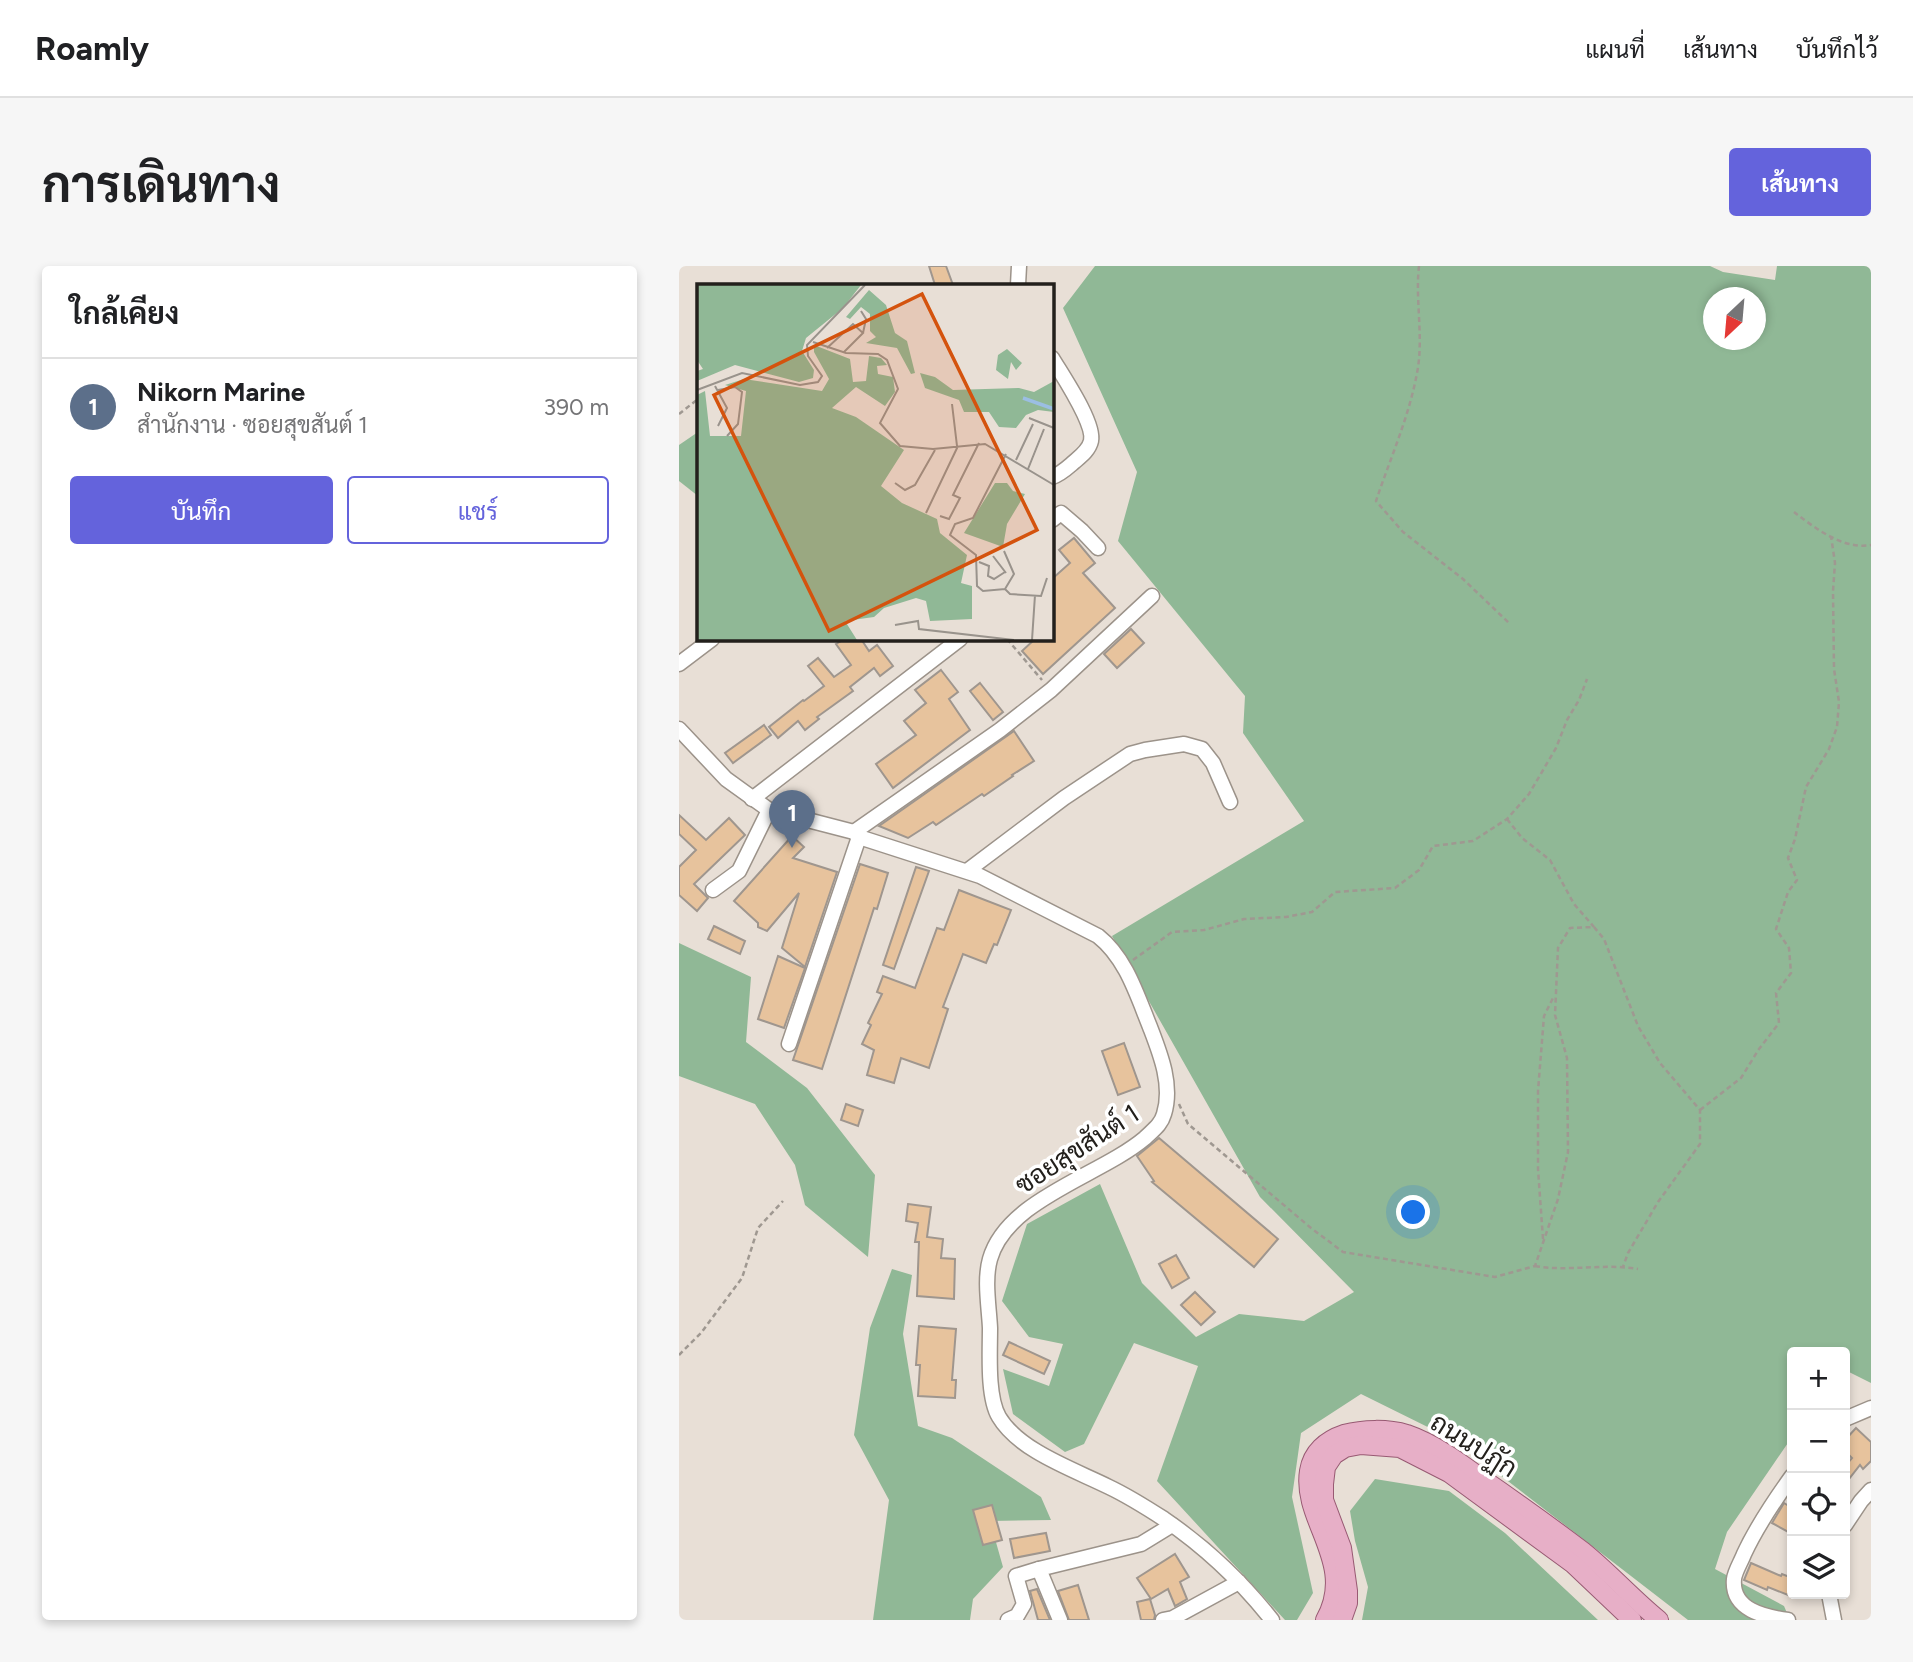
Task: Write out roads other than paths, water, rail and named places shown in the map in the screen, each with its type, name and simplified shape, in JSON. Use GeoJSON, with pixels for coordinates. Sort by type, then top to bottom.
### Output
{"type":"FeatureCollection","features":[{"type":"Feature","properties":{"kind":"main road","name":"ถนนปฏัก"},"geometry":{"type":"LineString","coordinates":[[1325,1620],[1331,1609],[1334,1569],[1310,1489],[1310,1468],[1321,1446],[1333,1438],[1358,1431],[1389,1430],[1407,1434],[1442,1452],[1527,1509],[1585,1553],[1659,1620]]}},
{"type":"Feature","properties":{"kind":"main road","name":"ถนนปฏัก"},"geometry":{"type":"LineString","coordinates":[[1342,1620],[1348,1604],[1348,1591],[1342,1548],[1324,1500],[1324,1484],[1327,1467],[1333,1455],[1345,1448],[1361,1444],[1401,1448],[1449,1472],[1573,1564],[1632,1620]]}},
{"type":"Feature","properties":{"kind":"street"},"geometry":{"type":"LineString","coordinates":[[1018,284],[1019,266]]}},
{"type":"Feature","properties":{"kind":"street"},"geometry":{"type":"LineString","coordinates":[[1053,360],[1084,417],[1091,432],[1091,439],[1087,450],[1081,456],[1053,476]]}},
{"type":"Feature","properties":{"kind":"street"},"geometry":{"type":"LineString","coordinates":[[1053,519],[1061,513],[1098,548]]}},
{"type":"Feature","properties":{"kind":"street"},"geometry":{"type":"LineString","coordinates":[[789,1044],[857,834],[1051,690],[1152,596]]}},
{"type":"Feature","properties":{"kind":"street"},"geometry":{"type":"LineString","coordinates":[[679,664],[711,640]]}},
{"type":"Feature","properties":{"kind":"street"},"geometry":{"type":"LineString","coordinates":[[752,799],[959,640]]}},
{"type":"Feature","properties":{"kind":"street","name":"ซอยสุขสันต์ 1"},"geometry":{"type":"LineString","coordinates":[[679,729],[726,779],[769,810],[857,834],[967,871],[1090,930],[1107,943],[1124,965],[1160,1052],[1167,1092],[1166,1107],[1160,1124],[1131,1149],[1023,1212],[1002,1233],[989,1260],[992,1391],[998,1416],[1018,1437],[1045,1456],[1112,1488],[1172,1525],[1219,1563],[1272,1620]]}},
{"type":"Feature","properties":{"kind":"street"},"geometry":{"type":"LineString","coordinates":[[967,871],[1064,798],[1130,754],[1145,750],[1184,744],[1202,749],[1213,763],[1230,802]]}},
{"type":"Feature","properties":{"kind":"street"},"geometry":{"type":"LineString","coordinates":[[713,890],[739,872],[769,810]]}},
{"type":"Feature","properties":{"kind":"street"},"geometry":{"type":"LineString","coordinates":[[1850,1417],[1871,1408]]}},
{"type":"Feature","properties":{"kind":"street"},"geometry":{"type":"LineString","coordinates":[[1787,1484],[1754,1533],[1734,1581],[1737,1596],[1747,1608],[1760,1615],[1788,1620]]}},
{"type":"Feature","properties":{"kind":"street"},"geometry":{"type":"LineString","coordinates":[[1850,1518],[1871,1490]]}},
{"type":"Feature","properties":{"kind":"street"},"geometry":{"type":"LineString","coordinates":[[1008,1620],[1017,1616],[1024,1604],[1016,1576],[1142,1544],[1172,1525]]}},
{"type":"Feature","properties":{"kind":"street"},"geometry":{"type":"LineString","coordinates":[[1039,1569],[1061,1620]]}},
{"type":"Feature","properties":{"kind":"street"},"geometry":{"type":"LineString","coordinates":[[1163,1620],[1173,1618],[1239,1582]]}},
{"type":"Feature","properties":{"kind":"street"},"geometry":{"type":"LineString","coordinates":[[1830,1599],[1834,1620]]}},
{"type":"Feature","properties":{"kind":"place","name":"Nikorn Marine"},"geometry":{"type":"Point","coordinates":[792,848]}}]}
